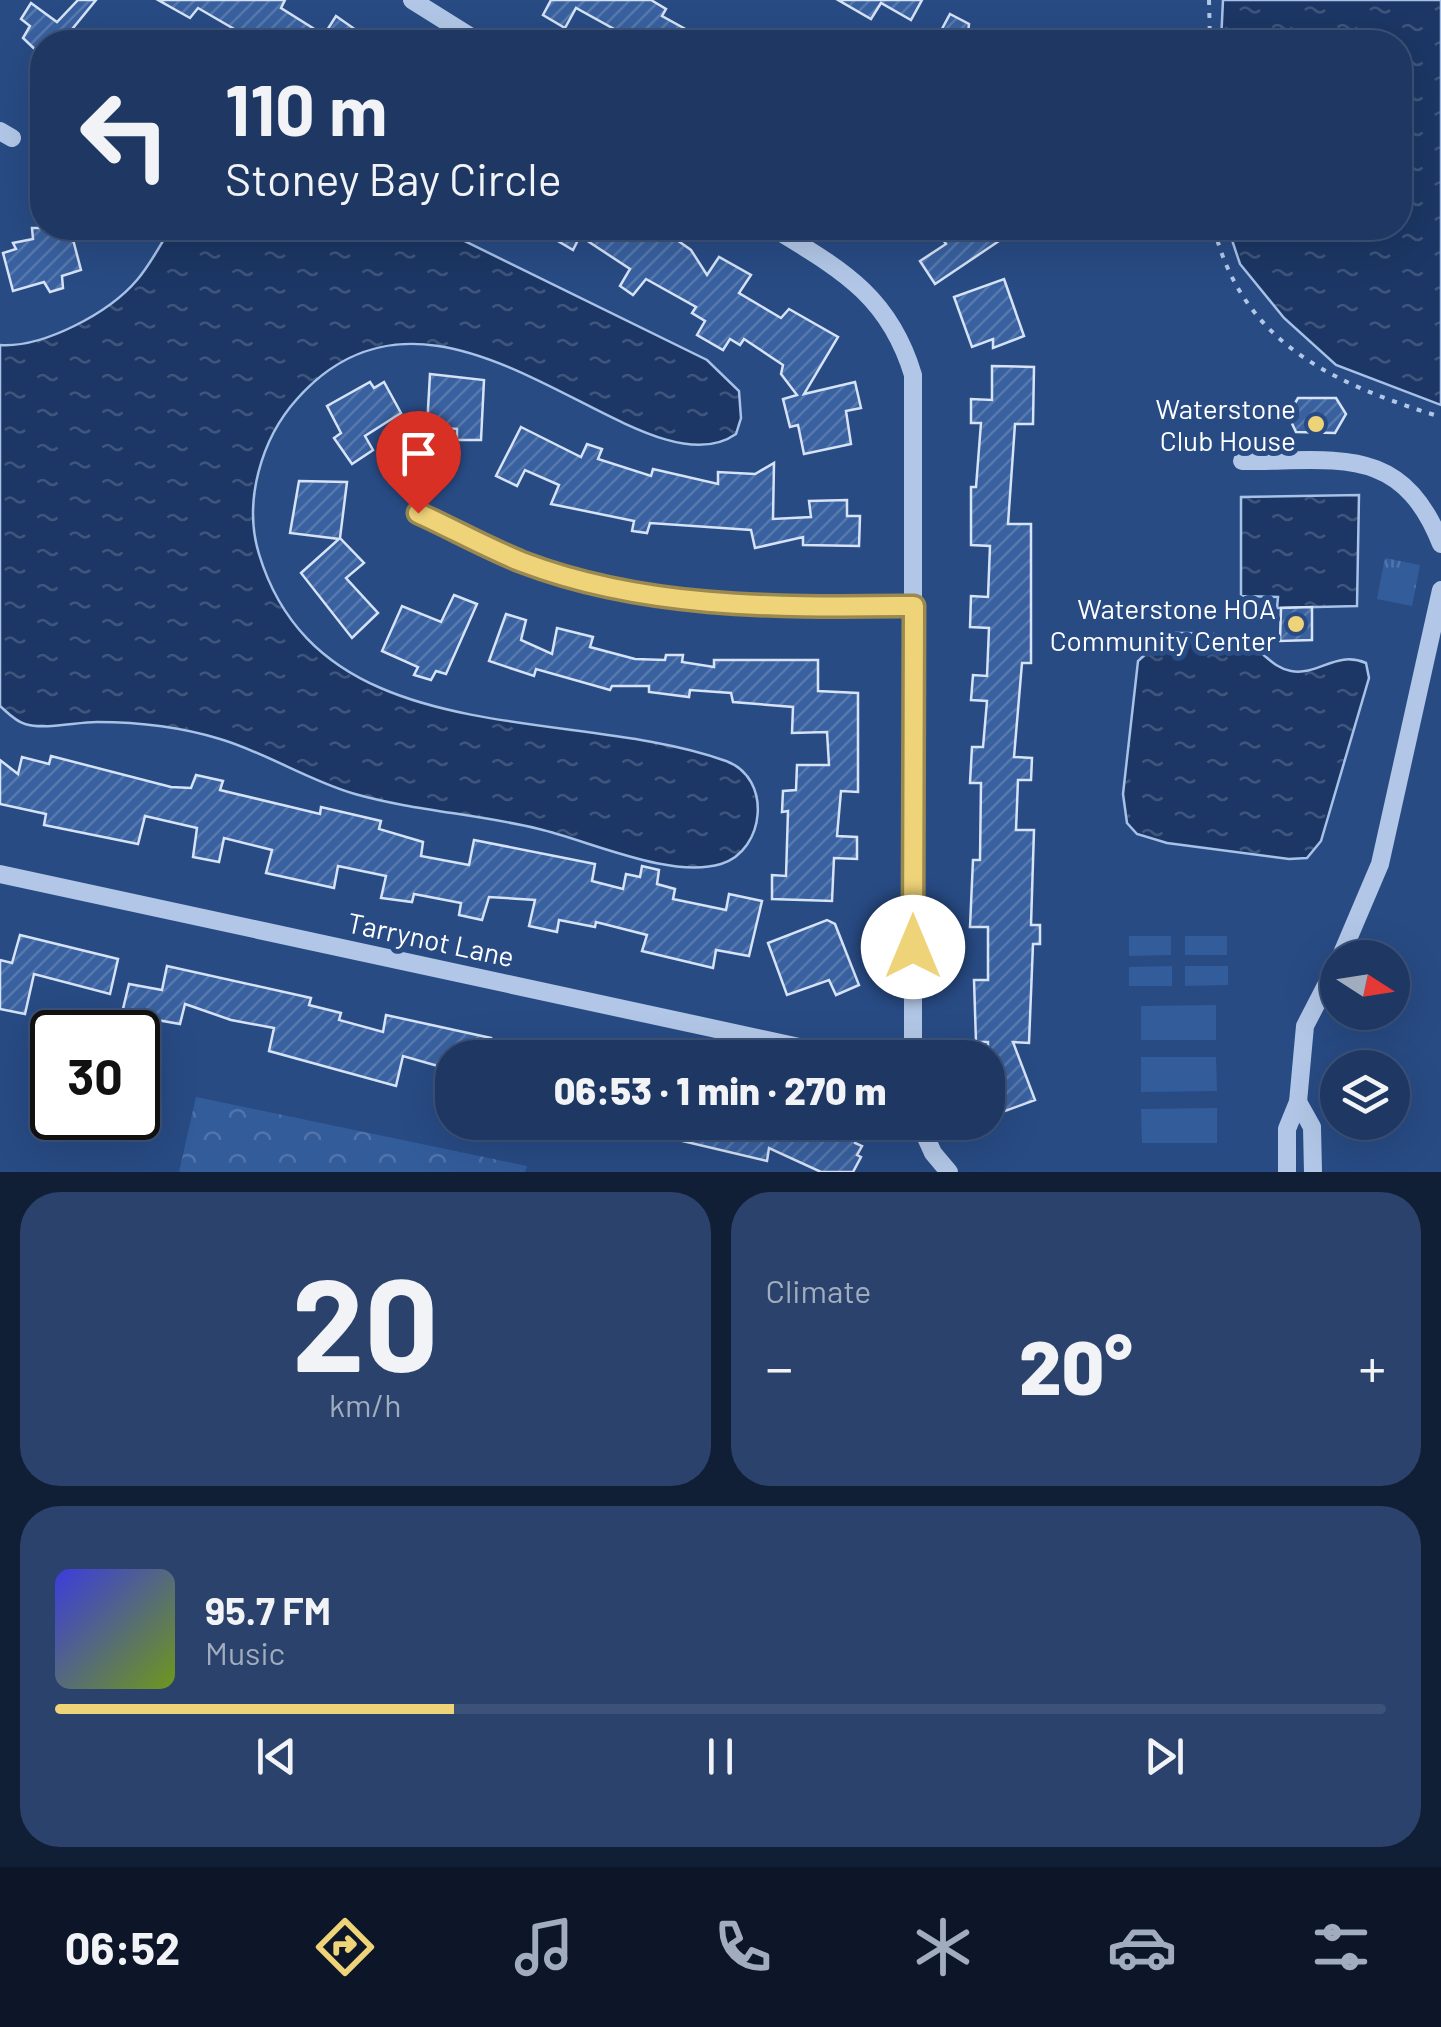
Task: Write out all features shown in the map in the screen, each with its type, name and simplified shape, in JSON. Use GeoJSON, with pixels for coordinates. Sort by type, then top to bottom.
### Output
{"type":"FeatureCollection","features":[{"type":"Feature","properties":{"kind":"street"},"geometry":{"type":"LineString","coordinates":[[412,0],[460,30]]}},
{"type":"Feature","properties":{"kind":"street"},"geometry":{"type":"LineString","coordinates":[[791,240],[866,290],[892,326],[908,359],[914,396],[912,1040]]}},
{"type":"Feature","properties":{"kind":"street"},"geometry":{"type":"LineString","coordinates":[[1242,461],[1371,466],[1414,492],[1441,544]]}},
{"type":"Feature","properties":{"kind":"street"},"geometry":{"type":"LineString","coordinates":[[418,513],[520,561],[661,598],[753,606],[914,606]]}},
{"type":"Feature","properties":{"kind":"street"},"geometry":{"type":"LineString","coordinates":[[1348,940],[1370,894],[1390,828],[1441,590]]}},
{"type":"Feature","properties":{"kind":"street","name":"Tarrynot Lane"},"geometry":{"type":"LineString","coordinates":[[0,874],[767,1040]]}},
{"type":"Feature","properties":{"kind":"street"},"geometry":{"type":"LineString","coordinates":[[1287,1172],[1287,1129],[1298,1102],[1305,1026],[1320,997]]}},
{"type":"Feature","properties":{"kind":"street"},"geometry":{"type":"LineString","coordinates":[[1298,1102],[1312,1127],[1313,1172]]}},
{"type":"Feature","properties":{"kind":"street"},"geometry":{"type":"LineString","coordinates":[[927,1140],[949,1172]]}},
{"type":"Feature","properties":{"kind":"path"},"geometry":{"type":"LineString","coordinates":[[1209,0],[1210,30]]}},
{"type":"Feature","properties":{"kind":"path"},"geometry":{"type":"LineString","coordinates":[[1219,240],[1234,276],[1279,340],[1340,382],[1441,417]]}},
{"type":"Feature","properties":{"kind":"green space"},"geometry":{"type":"Polygon","coordinates":[[[1385,558],[1420,565],[1412,606],[1377,599],[1385,558]]]}},
{"type":"Feature","properties":{"kind":"green space"},"geometry":{"type":"Polygon","coordinates":[[[1129,936],[1171,936],[1171,955],[1129,956],[1129,936]]]}},
{"type":"Feature","properties":{"kind":"green space"},"geometry":{"type":"Polygon","coordinates":[[[1185,936],[1227,936],[1227,955],[1185,955],[1185,936]]]}},
{"type":"Feature","properties":{"kind":"green space"},"geometry":{"type":"Polygon","coordinates":[[[1172,966],[1172,986],[1129,986],[1129,967],[1172,966]]]}},
{"type":"Feature","properties":{"kind":"green space"},"geometry":{"type":"Polygon","coordinates":[[[1185,966],[1228,966],[1228,985],[1185,986],[1185,966]]]}},
{"type":"Feature","properties":{"kind":"green space"},"geometry":{"type":"Polygon","coordinates":[[[1216,1005],[1216,1040],[1141,1040],[1141,1006],[1216,1005]]]}},
{"type":"Feature","properties":{"kind":"green space"},"geometry":{"type":"Polygon","coordinates":[[[1141,1057],[1216,1057],[1217,1091],[1141,1092],[1141,1057]]]}},
{"type":"Feature","properties":{"kind":"green space"},"geometry":{"type":"Polygon","coordinates":[[[196,1097],[527,1166],[525,1172],[179,1172],[196,1097]]]}},
{"type":"Feature","properties":{"kind":"green space"},"geometry":{"type":"Polygon","coordinates":[[[1217,1108],[1217,1143],[1142,1143],[1141,1109],[1217,1108]]]}},
{"type":"Feature","properties":{"kind":"water"},"geometry":{"type":"Polygon","coordinates":[[[1223,0],[1441,0],[1441,405],[1336,365],[1284,318],[1240,264],[1232,240],[1412,240],[1412,30],[1222,30],[1223,0]]]}},
{"type":"Feature","properties":{"kind":"water"},"geometry":{"type":"Polygon","coordinates":[[[163,240],[462,240],[707,360],[739,391],[741,418],[736,434],[696,445],[648,433],[536,379],[475,355],[414,344],[354,356],[297,399],[284,415],[265,452],[253,513],[259,554],[290,618],[336,663],[393,693],[458,712],[664,744],[726,761],[741,770],[757,798],[754,830],[736,857],[701,867],[654,863],[539,829],[355,794],[205,735],[128,723],[33,726],[18,721],[0,706],[0,345],[36,341],[74,326],[110,304],[142,274],[163,240]]]}},
{"type":"Feature","properties":{"kind":"water"},"geometry":{"type":"Polygon","coordinates":[[[1359,495],[1357,606],[1277,608],[1278,597],[1241,596],[1241,497],[1359,495]]]}},
{"type":"Feature","properties":{"kind":"water"},"geometry":{"type":"Polygon","coordinates":[[[1168,633],[1211,634],[1243,641],[1291,671],[1301,672],[1346,659],[1366,663],[1369,678],[1321,841],[1307,858],[1167,843],[1137,834],[1127,823],[1123,794],[1138,661],[1168,633]]]}},
{"type":"Feature","properties":{"kind":"building"},"geometry":{"type":"Polygon","coordinates":[[[78,0],[96,0],[71,30],[30,30],[30,45],[23,38],[30,26],[21,19],[31,3],[57,22],[78,0]]]}},
{"type":"Feature","properties":{"kind":"building"},"geometry":{"type":"Polygon","coordinates":[[[158,0],[285,0],[281,8],[316,30],[236,30],[198,8],[190,18],[158,0]]]}},
{"type":"Feature","properties":{"kind":"building"},"geometry":{"type":"Polygon","coordinates":[[[551,0],[651,0],[666,9],[662,16],[687,30],[616,30],[576,8],[565,28],[543,15],[551,0]]]}},
{"type":"Feature","properties":{"kind":"building"},"geometry":{"type":"Polygon","coordinates":[[[838,0],[922,0],[911,20],[881,3],[871,19],[838,0]]]}},
{"type":"Feature","properties":{"kind":"building"},"geometry":{"type":"Polygon","coordinates":[[[950,14],[969,24],[968,30],[941,30],[950,14]]]}},
{"type":"Feature","properties":{"kind":"building"},"geometry":{"type":"Polygon","coordinates":[[[336,16],[356,30],[327,30],[336,16]]]}},
{"type":"Feature","properties":{"kind":"building"},"geometry":{"type":"Polygon","coordinates":[[[73,240],[81,270],[62,276],[63,288],[50,292],[44,282],[13,291],[3,253],[16,249],[13,243],[73,240]]]}},
{"type":"Feature","properties":{"kind":"building"},"geometry":{"type":"Polygon","coordinates":[[[556,240],[578,240],[573,250],[556,240]]]}},
{"type":"Feature","properties":{"kind":"building"},"geometry":{"type":"Polygon","coordinates":[[[586,240],[677,240],[691,250],[707,275],[719,257],[751,275],[739,293],[781,318],[789,309],[838,337],[804,394],[855,382],[861,408],[846,411],[851,444],[804,454],[798,425],[790,427],[783,399],[797,395],[781,374],[783,365],[744,339],[740,345],[730,339],[723,350],[697,335],[705,321],[692,313],[696,307],[646,279],[633,295],[620,286],[630,269],[586,240]]]}},
{"type":"Feature","properties":{"kind":"building"},"geometry":{"type":"Polygon","coordinates":[[[943,240],[999,241],[935,284],[920,261],[946,244],[943,240]]]}},
{"type":"Feature","properties":{"kind":"building"},"geometry":{"type":"Polygon","coordinates":[[[1004,279],[1024,336],[993,348],[993,339],[972,347],[954,297],[1004,279]]]}},
{"type":"Feature","properties":{"kind":"building"},"geometry":{"type":"Polygon","coordinates":[[[992,366],[1034,367],[1033,424],[1015,424],[1008,524],[1031,524],[1031,663],[1022,663],[1014,757],[1032,758],[1031,780],[1018,780],[1016,830],[1034,830],[1031,925],[1040,925],[1040,944],[1033,944],[1029,1043],[1013,1042],[1035,1100],[1005,1111],[1005,1040],[976,1040],[974,980],[988,980],[988,927],[970,927],[973,860],[980,860],[981,783],[970,783],[972,747],[983,747],[987,701],[971,700],[973,675],[987,676],[989,628],[970,627],[971,596],[988,597],[990,546],[971,545],[971,487],[976,487],[981,423],[971,423],[971,399],[992,400],[992,366]]]}},
{"type":"Feature","properties":{"kind":"building"},"geometry":{"type":"Polygon","coordinates":[[[430,374],[484,380],[481,440],[457,440],[457,429],[427,427],[430,374]]]}},
{"type":"Feature","properties":{"kind":"building"},"geometry":{"type":"Polygon","coordinates":[[[370,382],[374,388],[384,382],[401,413],[365,436],[373,450],[352,464],[334,438],[341,433],[327,406],[370,382]]]}},
{"type":"Feature","properties":{"kind":"building","name":"Waterstone Club House"},"geometry":{"type":"Polygon","coordinates":[[[1298,398],[1336,398],[1346,414],[1335,433],[1296,432],[1288,415],[1298,398]]]}},
{"type":"Feature","properties":{"kind":"building"},"geometry":{"type":"Polygon","coordinates":[[[521,427],[581,457],[587,444],[602,449],[598,459],[651,476],[653,469],[718,484],[718,472],[755,474],[774,463],[773,519],[811,517],[809,501],[847,500],[847,516],[860,516],[859,546],[803,545],[803,537],[755,548],[751,530],[650,523],[647,533],[632,531],[634,521],[551,504],[559,485],[525,470],[517,486],[496,476],[521,427]]]}},
{"type":"Feature","properties":{"kind":"building"},"geometry":{"type":"Polygon","coordinates":[[[299,481],[347,482],[340,538],[364,563],[346,578],[378,613],[352,638],[301,573],[339,539],[290,533],[299,481]]]}},
{"type":"Feature","properties":{"kind":"building"},"geometry":{"type":"Polygon","coordinates":[[[454,595],[477,604],[446,674],[436,671],[431,680],[414,675],[418,667],[382,651],[402,606],[441,622],[454,595]]]}},
{"type":"Feature","properties":{"kind":"building","name":"Waterstone HOA Community Center"},"geometry":{"type":"Polygon","coordinates":[[[1312,607],[1312,640],[1280,641],[1281,608],[1312,607]]]}},
{"type":"Feature","properties":{"kind":"building"},"geometry":{"type":"Polygon","coordinates":[[[506,614],[526,620],[521,640],[552,654],[557,628],[593,637],[590,647],[635,659],[665,660],[666,655],[683,655],[682,662],[714,667],[714,660],[818,660],[818,691],[858,693],[858,792],[841,791],[837,836],[857,837],[857,859],[834,858],[832,901],[772,899],[772,875],[786,876],[788,811],[782,812],[783,791],[796,790],[797,765],[829,765],[827,732],[792,733],[793,707],[733,702],[731,693],[690,690],[689,697],[649,692],[649,686],[612,686],[610,690],[536,669],[534,676],[489,661],[506,614]]]}},
{"type":"Feature","properties":{"kind":"building"},"geometry":{"type":"Polygon","coordinates":[[[51,756],[171,787],[191,788],[196,775],[223,781],[220,790],[320,814],[321,807],[381,821],[379,829],[423,842],[421,856],[469,865],[474,840],[595,864],[592,881],[623,889],[626,874],[640,877],[642,866],[659,870],[657,884],[675,889],[673,899],[726,910],[729,894],[762,901],[749,956],[716,950],[713,968],[642,951],[647,935],[596,922],[595,927],[559,920],[557,932],[529,926],[535,900],[489,897],[482,920],[459,915],[461,903],[414,894],[412,902],[381,898],[386,876],[338,866],[334,888],[266,873],[272,850],[224,838],[219,862],[193,857],[197,828],[145,816],[138,844],[44,825],[46,814],[0,804],[0,760],[18,774],[22,757],[49,764],[51,756]]]}},
{"type":"Feature","properties":{"kind":"building"},"geometry":{"type":"Polygon","coordinates":[[[827,920],[835,924],[859,985],[836,995],[829,980],[787,995],[768,943],[827,920]]]}},
{"type":"Feature","properties":{"kind":"building"},"geometry":{"type":"Polygon","coordinates":[[[20,935],[118,959],[110,994],[34,974],[25,1014],[0,1009],[0,960],[12,963],[20,935]]]}},
{"type":"Feature","properties":{"kind":"building"},"geometry":{"type":"Polygon","coordinates":[[[167,966],[311,998],[309,1005],[341,1013],[339,1020],[383,1032],[386,1015],[491,1038],[435,1040],[435,1065],[403,1056],[396,1086],[269,1051],[274,1028],[231,1020],[185,1004],[180,1024],[160,1021],[160,1010],[123,1010],[129,984],[162,990],[167,966]]]}},
{"type":"Feature","properties":{"kind":"building"},"geometry":{"type":"Polygon","coordinates":[[[678,1140],[855,1140],[862,1146],[853,1172],[821,1172],[769,1148],[767,1161],[678,1140]]]}},
{"type":"Feature","properties":{"kind":"place","name":"Waterstone Club House"},"geometry":{"type":"Point","coordinates":[1316,424]}},
{"type":"Feature","properties":{"kind":"place","name":"Waterstone HOA Community Center"},"geometry":{"type":"Point","coordinates":[1296,624]}},
{"type":"Feature","properties":{"kind":"route"},"geometry":{"type":"LineString","coordinates":[[418,513],[520,561],[661,598],[753,606],[914,606],[913,947]]}}]}
